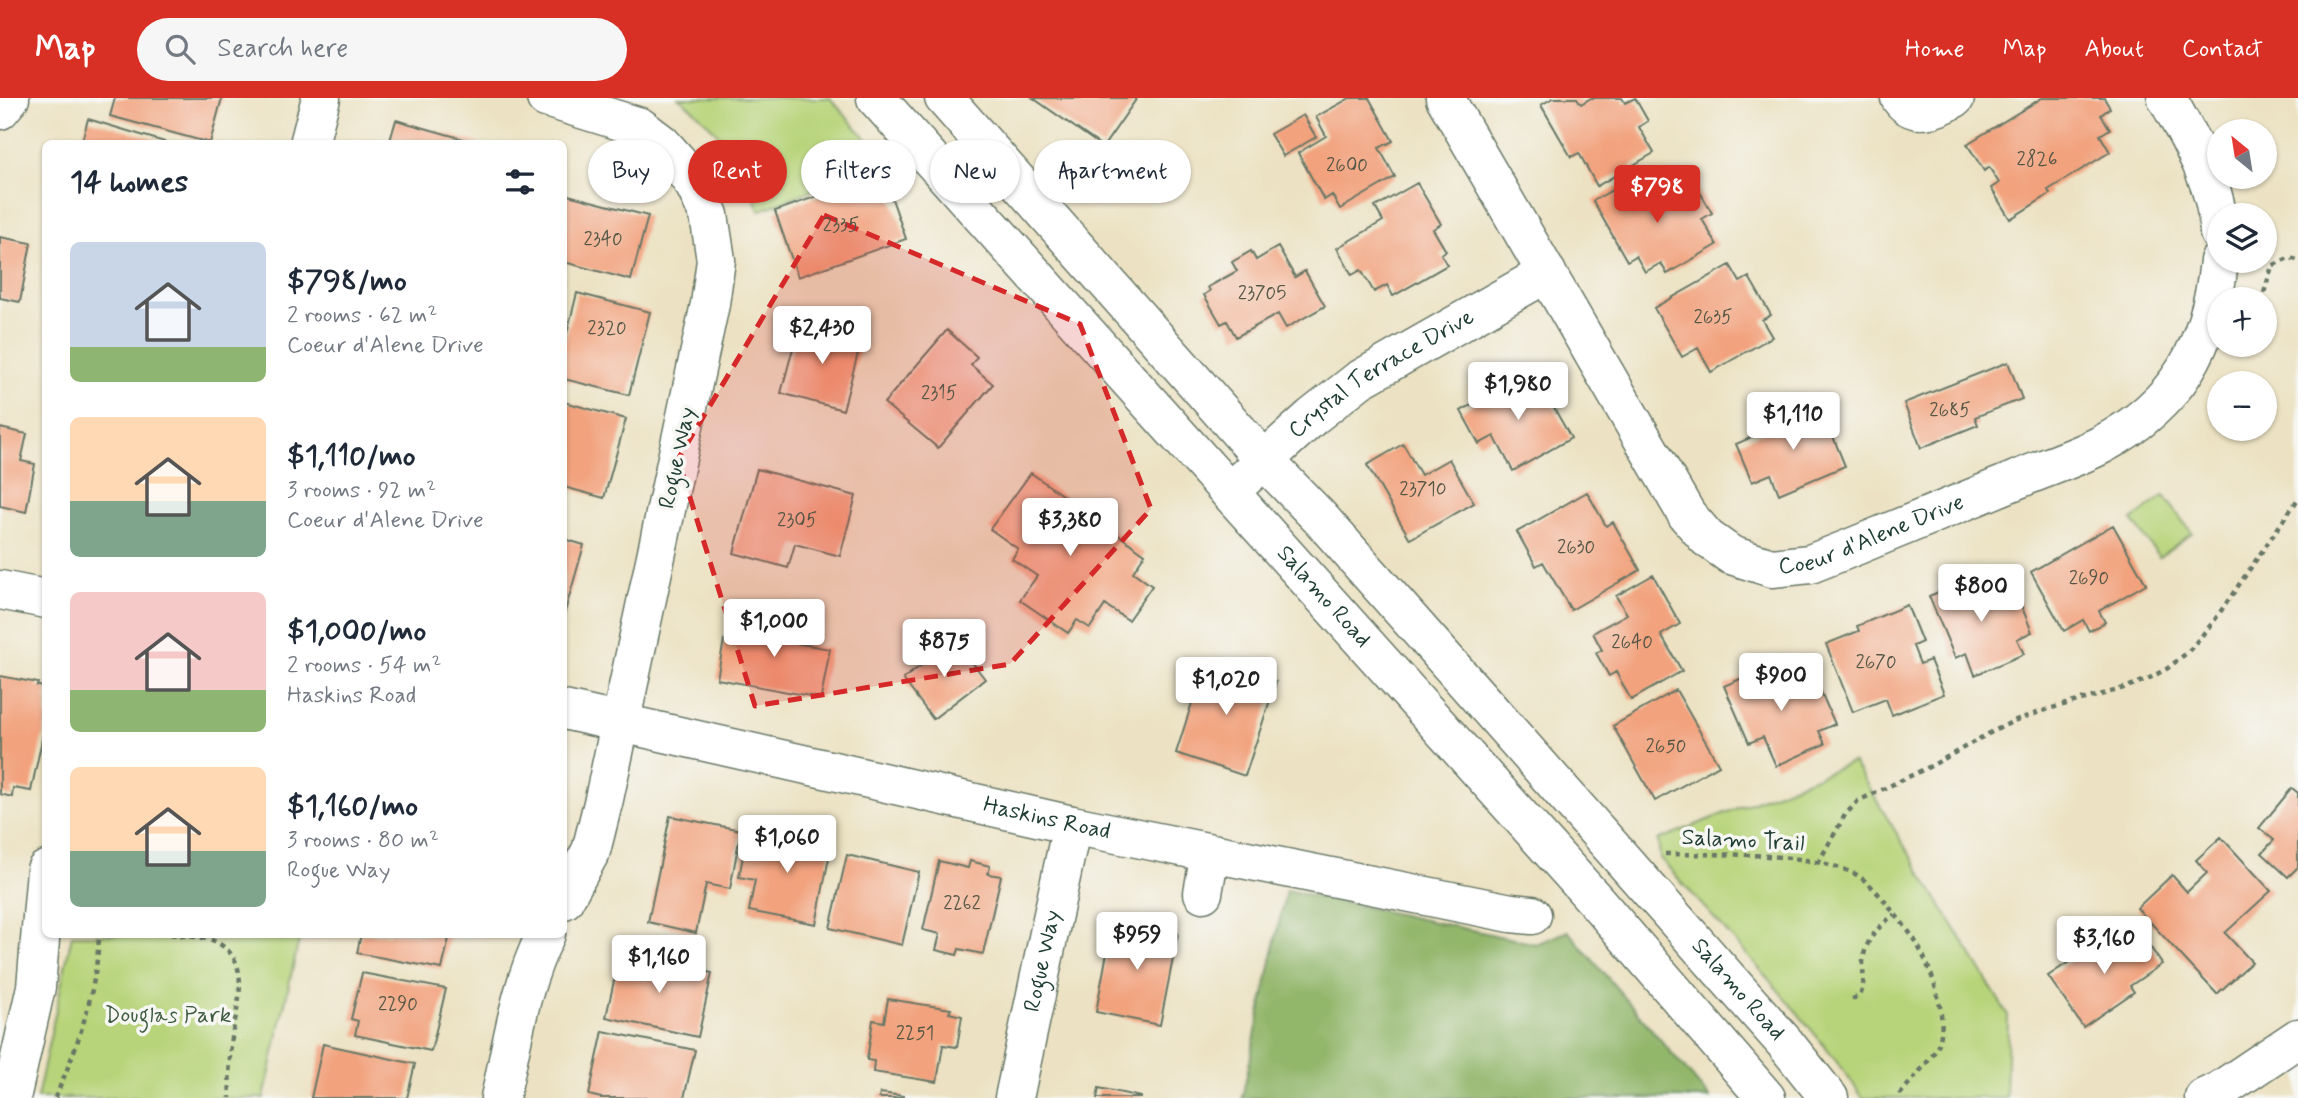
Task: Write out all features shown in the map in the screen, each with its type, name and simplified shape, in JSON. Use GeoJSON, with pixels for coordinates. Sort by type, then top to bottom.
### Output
{"type":"FeatureCollection","features":[{"type":"Feature","properties":{"kind":"street"},"geometry":{"type":"LineString","coordinates":[[0,110],[9,98]]}},
{"type":"Feature","properties":{"kind":"street"},"geometry":{"type":"LineString","coordinates":[[310,140],[321,98]]}},
{"type":"Feature","properties":{"kind":"street","name":"Rogue Way"},"geometry":{"type":"LineString","coordinates":[[546,98],[639,127],[661,143],[695,186],[709,215],[716,260],[710,304],[622,723],[591,851],[567,895]]}},
{"type":"Feature","properties":{"kind":"street","name":"Salamo Road"},"geometry":{"type":"LineString","coordinates":[[876,98],[1597,902],[1766,1098]]}},
{"type":"Feature","properties":{"kind":"street","name":"Salamo Road"},"geometry":{"type":"LineString","coordinates":[[944,98],[1264,460],[1330,529],[1768,1022],[1829,1098]]}},
{"type":"Feature","properties":{"kind":"street","name":"Coeur d'Alene Drive"},"geometry":{"type":"LineString","coordinates":[[1445,98],[1687,514],[1707,538],[1731,555],[1772,568],[1810,564],[1848,549],[2100,446],[2140,421],[2165,397],[2186,370],[2199,346],[2209,320],[2218,273]]}},
{"type":"Feature","properties":{"kind":"street"},"geometry":{"type":"LineString","coordinates":[[1900,98],[1905,106],[1918,111],[1933,108],[1955,98]]}},
{"type":"Feature","properties":{"kind":"street"},"geometry":{"type":"LineString","coordinates":[[2166,98],[2206,172],[2215,203]]}},
{"type":"Feature","properties":{"kind":"street","name":"Crystal Terrace Drive"},"geometry":{"type":"LineString","coordinates":[[1229,492],[1312,417],[1359,380],[1547,274]]}},
{"type":"Feature","properties":{"kind":"street"},"geometry":{"type":"LineString","coordinates":[[0,590],[42,598]]}},
{"type":"Feature","properties":{"kind":"street","name":"Haskins Road"},"geometry":{"type":"LineString","coordinates":[[567,711],[1072,825],[1511,914],[1532,915]]}},
{"type":"Feature","properties":{"kind":"street","name":"Rogue Way"},"geometry":{"type":"LineString","coordinates":[[1014,1098],[1072,825]]}},
{"type":"Feature","properties":{"kind":"street"},"geometry":{"type":"LineString","coordinates":[[1203,894],[1210,853]]}},
{"type":"Feature","properties":{"kind":"street"},"geometry":{"type":"LineString","coordinates":[[11,1098],[36,987],[42,917]]}},
{"type":"Feature","properties":{"kind":"street"},"geometry":{"type":"LineString","coordinates":[[500,1098],[520,1008],[536,954],[544,938]]}},
{"type":"Feature","properties":{"kind":"street"},"geometry":{"type":"LineString","coordinates":[[2204,1098],[2220,1091],[2298,1038]]}},
{"type":"Feature","properties":{"kind":"path"},"geometry":{"type":"LineString","coordinates":[[2266,287],[2272,266],[2288,258],[2298,260]]}},
{"type":"Feature","properties":{"kind":"path"},"geometry":{"type":"LineString","coordinates":[[1818,863],[1845,815],[1858,801],[1931,766],[2016,720],[2137,684],[2168,668],[2188,652],[2214,621],[2298,499]]}},
{"type":"Feature","properties":{"kind":"path","name":"Salamo Trail"},"geometry":{"type":"LineString","coordinates":[[1654,853],[1772,857],[1818,863],[1852,872],[1866,881],[1918,945],[1932,978],[1939,1006],[1942,1029],[1938,1046],[1897,1098]]}},
{"type":"Feature","properties":{"kind":"path"},"geometry":{"type":"LineString","coordinates":[[1852,999],[1860,996],[1864,985],[1865,947],[1873,934],[1895,914]]}},
{"type":"Feature","properties":{"kind":"path"},"geometry":{"type":"LineString","coordinates":[[55,1098],[97,972],[99,938]]}},
{"type":"Feature","properties":{"kind":"path"},"geometry":{"type":"LineString","coordinates":[[199,938],[213,940],[231,953],[240,975],[240,1002],[228,1066],[229,1098]]}},
{"type":"Feature","properties":{"kind":"highlighted area"},"geometry":{"type":"Polygon","coordinates":[[[824,215],[1080,324],[1151,509],[1010,664],[755,706],[678,459],[824,215]]]}},
{"type":"Feature","properties":{"kind":"green space"},"geometry":{"type":"Polygon","coordinates":[[[679,98],[830,98],[867,140],[801,140],[801,194],[787,200],[787,140],[722,140],[679,98]]]}},
{"type":"Feature","properties":{"kind":"green space"},"geometry":{"type":"Polygon","coordinates":[[[756,203],[779,203],[759,211],[756,203]]]}},
{"type":"Feature","properties":{"kind":"green space"},"geometry":{"type":"Polygon","coordinates":[[[2164,496],[2192,533],[2159,557],[2132,520],[2164,496]]]}},
{"type":"Feature","properties":{"kind":"green space"},"geometry":{"type":"Polygon","coordinates":[[[1853,762],[2008,1015],[2006,1098],[1863,1098],[1791,1005],[1660,858],[1658,840],[1853,762]]]}},
{"type":"Feature","properties":{"kind":"green space"},"geometry":{"type":"Polygon","coordinates":[[[1286,890],[1536,944],[1568,931],[1710,1098],[1242,1098],[1286,890]]]}},
{"type":"Feature","properties":{"kind":"green space","name":"Douglas Park"},"geometry":{"type":"Polygon","coordinates":[[[71,938],[299,938],[264,1098],[37,1098],[71,938]]]}},
{"type":"Feature","properties":{"kind":"building"},"geometry":{"type":"Polygon","coordinates":[[[115,98],[222,98],[211,140],[199,140],[110,116],[115,98]]]}},
{"type":"Feature","properties":{"kind":"building"},"geometry":{"type":"Polygon","coordinates":[[[1033,98],[1137,98],[1108,140],[1093,140],[1033,98]]]}},
{"type":"Feature","properties":{"kind":"building"},"geometry":{"type":"Polygon","coordinates":[[[1350,98],[1369,98],[1393,141],[1379,148],[1395,177],[1340,209],[1332,195],[1324,200],[1298,153],[1326,136],[1316,117],[1350,98]]]}},
{"type":"Feature","properties":{"kind":"building"},"geometry":{"type":"Polygon","coordinates":[[[1553,98],[1577,98],[1581,104],[1591,98],[1622,98],[1625,103],[1635,98],[1648,121],[1639,127],[1654,153],[1597,186],[1579,153],[1571,157],[1541,105],[1553,98]]]}},
{"type":"Feature","properties":{"kind":"building"},"geometry":{"type":"Polygon","coordinates":[[[2042,98],[2104,98],[2110,108],[2101,115],[2110,129],[2100,135],[2110,152],[2048,190],[2050,194],[2010,219],[1991,188],[1999,183],[1989,167],[1984,171],[1967,144],[2042,98]]]}},
{"type":"Feature","properties":{"kind":"building"},"geometry":{"type":"Polygon","coordinates":[[[1303,115],[1316,137],[1283,156],[1270,134],[1303,115]]]}},
{"type":"Feature","properties":{"kind":"building"},"geometry":{"type":"Polygon","coordinates":[[[88,119],[158,140],[82,140],[88,119]]]}},
{"type":"Feature","properties":{"kind":"building"},"geometry":{"type":"Polygon","coordinates":[[[396,120],[467,140],[390,140],[396,120]]]}},
{"type":"Feature","properties":{"kind":"building"},"geometry":{"type":"Polygon","coordinates":[[[1633,178],[1645,200],[1680,180],[1690,197],[1700,192],[1712,213],[1702,219],[1717,245],[1667,274],[1661,263],[1645,272],[1636,256],[1627,261],[1593,201],[1633,178]]]}},
{"type":"Feature","properties":{"kind":"building"},"geometry":{"type":"Polygon","coordinates":[[[1417,183],[1441,224],[1433,229],[1446,251],[1441,254],[1447,265],[1393,296],[1387,285],[1374,292],[1361,270],[1352,275],[1337,248],[1383,221],[1375,207],[1417,183]]]}},
{"type":"Feature","properties":{"kind":"building"},"geometry":{"type":"Polygon","coordinates":[[[567,195],[588,200],[588,203],[598,203],[648,216],[631,280],[567,263],[567,195]]]}},
{"type":"Feature","properties":{"kind":"building"},"geometry":{"type":"Polygon","coordinates":[[[801,202],[893,203],[906,239],[798,277],[775,211],[801,202]]]}},
{"type":"Feature","properties":{"kind":"building"},"geometry":{"type":"Polygon","coordinates":[[[0,237],[31,243],[20,302],[0,298],[0,237]]]}},
{"type":"Feature","properties":{"kind":"building"},"geometry":{"type":"Polygon","coordinates":[[[1278,247],[1295,277],[1305,271],[1325,306],[1286,328],[1278,314],[1236,337],[1227,321],[1221,324],[1204,295],[1210,291],[1208,287],[1237,271],[1232,262],[1251,251],[1256,260],[1278,247]]]}},
{"type":"Feature","properties":{"kind":"building"},"geometry":{"type":"Polygon","coordinates":[[[1730,265],[1740,282],[1749,277],[1771,315],[1762,320],[1772,337],[1711,372],[1698,348],[1682,357],[1654,308],[1730,265]]]}},
{"type":"Feature","properties":{"kind":"building"},"geometry":{"type":"Polygon","coordinates":[[[577,293],[650,312],[629,395],[567,380],[567,333],[577,293]]]}},
{"type":"Feature","properties":{"kind":"building"},"geometry":{"type":"Polygon","coordinates":[[[800,322],[862,338],[843,410],[781,393],[800,322]]]}},
{"type":"Feature","properties":{"kind":"building"},"geometry":{"type":"Polygon","coordinates":[[[947,330],[977,357],[971,365],[993,384],[938,448],[884,403],[947,330]]]}},
{"type":"Feature","properties":{"kind":"building"},"geometry":{"type":"Polygon","coordinates":[[[2008,362],[2022,399],[1975,417],[1978,425],[1921,448],[1904,403],[2008,362]]]}},
{"type":"Feature","properties":{"kind":"building"},"geometry":{"type":"Polygon","coordinates":[[[1536,376],[1571,438],[1513,471],[1494,436],[1479,444],[1461,411],[1514,381],[1517,387],[1536,376]]]}},
{"type":"Feature","properties":{"kind":"building"},"geometry":{"type":"Polygon","coordinates":[[[567,403],[626,419],[604,498],[567,488],[567,403]]]}},
{"type":"Feature","properties":{"kind":"building"},"geometry":{"type":"Polygon","coordinates":[[[1821,407],[1845,466],[1779,494],[1771,474],[1752,482],[1736,444],[1821,407]]]}},
{"type":"Feature","properties":{"kind":"building"},"geometry":{"type":"Polygon","coordinates":[[[0,428],[27,434],[21,461],[35,464],[26,512],[0,506],[0,428]]]}},
{"type":"Feature","properties":{"kind":"building"},"geometry":{"type":"Polygon","coordinates":[[[1403,444],[1421,475],[1449,459],[1474,503],[1410,539],[1367,465],[1403,444]]]}},
{"type":"Feature","properties":{"kind":"building"},"geometry":{"type":"Polygon","coordinates":[[[757,469],[856,496],[840,556],[795,544],[788,568],[734,553],[757,469]]]}},
{"type":"Feature","properties":{"kind":"building"},"geometry":{"type":"Polygon","coordinates":[[[1031,473],[1145,554],[1133,572],[1152,586],[1128,620],[1105,605],[1090,628],[1077,620],[1068,633],[1020,600],[1037,576],[1012,559],[1018,549],[990,529],[1031,473]]]}},
{"type":"Feature","properties":{"kind":"building"},"geometry":{"type":"Polygon","coordinates":[[[1587,492],[1606,526],[1613,522],[1640,570],[1571,610],[1543,562],[1536,566],[1517,532],[1587,492]]]}},
{"type":"Feature","properties":{"kind":"building"},"geometry":{"type":"Polygon","coordinates":[[[2113,525],[2146,584],[2099,611],[2105,622],[2089,631],[2083,620],[2064,631],[2031,572],[2113,525]]]}},
{"type":"Feature","properties":{"kind":"building"},"geometry":{"type":"Polygon","coordinates":[[[567,540],[584,545],[567,604],[567,540]]]}},
{"type":"Feature","properties":{"kind":"building"},"geometry":{"type":"Polygon","coordinates":[[[1653,575],[1680,624],[1661,635],[1682,671],[1631,700],[1616,672],[1609,676],[1596,653],[1602,650],[1593,633],[1627,614],[1616,596],[1653,575]]]}},
{"type":"Feature","properties":{"kind":"building"},"geometry":{"type":"Polygon","coordinates":[[[1976,576],[1987,602],[2015,590],[2032,632],[2017,639],[2024,654],[1975,675],[1967,653],[1955,658],[1929,596],[1976,576]]]}},
{"type":"Feature","properties":{"kind":"building"},"geometry":{"type":"Polygon","coordinates":[[[1907,605],[1922,642],[1913,646],[1920,664],[1930,660],[1944,694],[1892,715],[1886,699],[1853,712],[1826,644],[1859,631],[1857,626],[1907,605]]]}},
{"type":"Feature","properties":{"kind":"building"},"geometry":{"type":"Polygon","coordinates":[[[743,615],[798,624],[795,643],[830,649],[821,698],[717,679],[724,640],[738,642],[743,615]]]}},
{"type":"Feature","properties":{"kind":"building"},"geometry":{"type":"Polygon","coordinates":[[[955,640],[985,679],[933,719],[903,679],[955,640]]]}},
{"type":"Feature","properties":{"kind":"building"},"geometry":{"type":"Polygon","coordinates":[[[1206,659],[1276,682],[1245,776],[1176,753],[1206,659]]]}},
{"type":"Feature","properties":{"kind":"building"},"geometry":{"type":"Polygon","coordinates":[[[1777,663],[1788,688],[1814,676],[1835,724],[1819,731],[1825,744],[1776,766],[1763,737],[1749,743],[1724,686],[1777,663]]]}},
{"type":"Feature","properties":{"kind":"building"},"geometry":{"type":"Polygon","coordinates":[[[0,676],[38,683],[37,686],[42,687],[42,740],[31,791],[13,788],[12,797],[0,794],[0,676]]]}},
{"type":"Feature","properties":{"kind":"building"},"geometry":{"type":"Polygon","coordinates":[[[1676,690],[1719,765],[1655,801],[1613,726],[1676,690]]]}},
{"type":"Feature","properties":{"kind":"building"},"geometry":{"type":"Polygon","coordinates":[[[2292,788],[2298,793],[2298,867],[2288,877],[2262,853],[2274,840],[2259,828],[2292,788]]]}},
{"type":"Feature","properties":{"kind":"building"},"geometry":{"type":"Polygon","coordinates":[[[670,816],[741,830],[730,889],[706,884],[696,933],[648,922],[670,816]]]}},
{"type":"Feature","properties":{"kind":"building"},"geometry":{"type":"Polygon","coordinates":[[[795,831],[833,837],[816,924],[749,911],[755,880],[739,877],[747,835],[793,844],[795,831]]]}},
{"type":"Feature","properties":{"kind":"building"},"geometry":{"type":"Polygon","coordinates":[[[2221,837],[2271,891],[2225,933],[2252,962],[2217,994],[2137,908],[2172,875],[2187,892],[2207,873],[2196,860],[2221,837]]]}},
{"type":"Feature","properties":{"kind":"building"},"geometry":{"type":"Polygon","coordinates":[[[847,855],[919,872],[902,945],[830,928],[847,855]]]}},
{"type":"Feature","properties":{"kind":"building"},"geometry":{"type":"Polygon","coordinates":[[[939,861],[968,868],[970,861],[990,866],[988,874],[1001,876],[983,954],[959,949],[957,955],[936,950],[940,934],[923,930],[939,861]]]}},
{"type":"Feature","properties":{"kind":"building"},"geometry":{"type":"Polygon","coordinates":[[[1113,920],[1178,933],[1160,1025],[1096,1012],[1113,920]]]}},
{"type":"Feature","properties":{"kind":"building"},"geometry":{"type":"Polygon","coordinates":[[[2138,929],[2162,964],[2130,986],[2134,992],[2083,1027],[2048,976],[2099,942],[2105,951],[2138,929]]]}},
{"type":"Feature","properties":{"kind":"building"},"geometry":{"type":"Polygon","coordinates":[[[360,938],[449,938],[442,969],[357,953],[360,938]]]}},
{"type":"Feature","properties":{"kind":"building"},"geometry":{"type":"Polygon","coordinates":[[[620,954],[712,973],[698,1037],[606,1017],[620,954]]]}},
{"type":"Feature","properties":{"kind":"building"},"geometry":{"type":"Polygon","coordinates":[[[362,973],[446,989],[431,1051],[355,1035],[358,1021],[351,1019],[362,973]]]}},
{"type":"Feature","properties":{"kind":"building"},"geometry":{"type":"Polygon","coordinates":[[[888,999],[951,1009],[949,1013],[962,1016],[957,1047],[943,1045],[937,1082],[873,1072],[874,1061],[867,1060],[873,1020],[884,1022],[888,999]]]}},
{"type":"Feature","properties":{"kind":"building"},"geometry":{"type":"Polygon","coordinates":[[[603,1031],[695,1050],[684,1098],[601,1098],[589,1095],[603,1031]]]}},
{"type":"Feature","properties":{"kind":"building"},"geometry":{"type":"Polygon","coordinates":[[[323,1044],[415,1064],[407,1098],[311,1098],[323,1044]]]}},
{"type":"Feature","properties":{"kind":"building"},"geometry":{"type":"Polygon","coordinates":[[[1099,1088],[1141,1097],[1141,1098],[1097,1098],[1099,1088]]]}},
{"type":"Feature","properties":{"kind":"building"},"geometry":{"type":"Polygon","coordinates":[[[880,1093],[903,1096],[903,1098],[879,1098],[880,1093]]]}}]}
